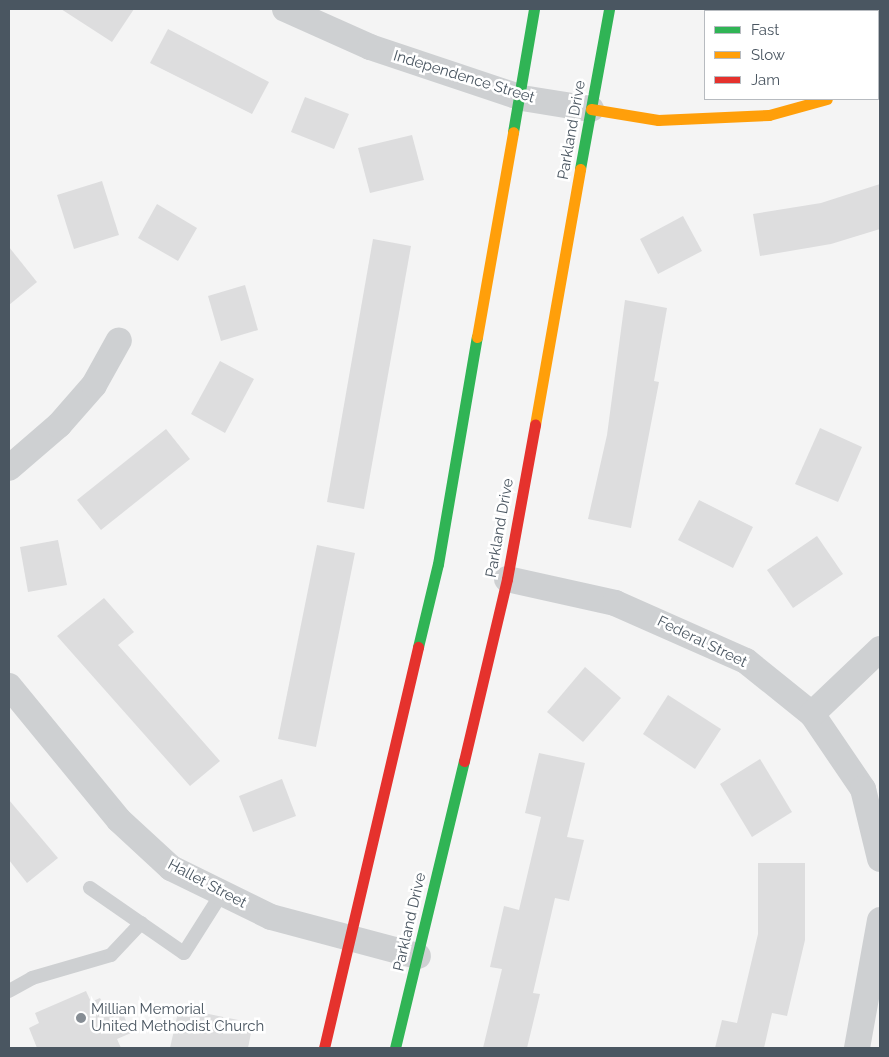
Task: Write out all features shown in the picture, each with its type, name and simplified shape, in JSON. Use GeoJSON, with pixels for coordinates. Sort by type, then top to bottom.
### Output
{"type":"FeatureCollection","features":[{"type":"Feature","properties":{"kind":"street","name":"Independence Street"},"geometry":{"type":"LineString","coordinates":[[285,9],[370,47],[522,98],[667,120],[769,115],[823,100]]}},
{"type":"Feature","properties":{"kind":"street"},"geometry":{"type":"LineString","coordinates":[[324,1048],[346,940],[438,564],[522,98],[534,9]]}},
{"type":"Feature","properties":{"kind":"street","name":"Parkland Drive"},"geometry":{"type":"LineString","coordinates":[[395,1048],[507,579],[609,9]]}},
{"type":"Feature","properties":{"kind":"street"},"geometry":{"type":"LineString","coordinates":[[9,468],[60,425],[94,385],[119,340]]}},
{"type":"Feature","properties":{"kind":"street","name":"Federal Street"},"geometry":{"type":"LineString","coordinates":[[507,579],[615,603],[681,629],[746,661],[812,714],[863,789],[880,859]]}},
{"type":"Feature","properties":{"kind":"street"},"geometry":{"type":"LineString","coordinates":[[812,714],[880,649]]}},
{"type":"Feature","properties":{"kind":"street","name":"Hallet Street"},"geometry":{"type":"LineString","coordinates":[[9,686],[119,820],[171,868],[271,917],[346,940],[418,956]]}},
{"type":"Feature","properties":{"kind":"street"},"geometry":{"type":"LineString","coordinates":[[856,1048],[880,920]]}},
{"type":"Feature","properties":{"kind":"lane"},"geometry":{"type":"LineString","coordinates":[[90,888],[184,953],[222,893]]}},
{"type":"Feature","properties":{"kind":"lane"},"geometry":{"type":"LineString","coordinates":[[9,991],[32,978],[111,955],[140,923]]}},
{"type":"Feature","properties":{"kind":"building"},"geometry":{"type":"Polygon","coordinates":[[[61,9],[134,9],[112,42],[61,9]]]}},
{"type":"Feature","properties":{"kind":"building"},"geometry":{"type":"Polygon","coordinates":[[[168,29],[269,82],[252,114],[150,63],[168,29]]]}},
{"type":"Feature","properties":{"kind":"building"},"geometry":{"type":"Polygon","coordinates":[[[305,97],[349,114],[334,149],[291,132],[305,97]]]}},
{"type":"Feature","properties":{"kind":"building"},"geometry":{"type":"Polygon","coordinates":[[[412,135],[424,180],[370,193],[358,148],[412,135]]]}},
{"type":"Feature","properties":{"kind":"building"},"geometry":{"type":"Polygon","coordinates":[[[102,181],[119,235],[74,249],[57,195],[102,181]]]}},
{"type":"Feature","properties":{"kind":"building"},"geometry":{"type":"Polygon","coordinates":[[[880,184],[880,229],[831,244],[760,256],[753,214],[821,203],[880,184]]]}},
{"type":"Feature","properties":{"kind":"building"},"geometry":{"type":"Polygon","coordinates":[[[157,204],[197,228],[178,261],[138,238],[157,204]]]}},
{"type":"Feature","properties":{"kind":"building"},"geometry":{"type":"Polygon","coordinates":[[[683,216],[702,251],[658,274],[640,239],[683,216]]]}},
{"type":"Feature","properties":{"kind":"building"},"geometry":{"type":"Polygon","coordinates":[[[373,239],[411,246],[364,509],[327,502],[373,239]]]}},
{"type":"Feature","properties":{"kind":"building"},"geometry":{"type":"Polygon","coordinates":[[[9,247],[37,282],[9,305],[9,247]]]}},
{"type":"Feature","properties":{"kind":"building"},"geometry":{"type":"Polygon","coordinates":[[[245,285],[258,330],[221,341],[208,296],[245,285]]]}},
{"type":"Feature","properties":{"kind":"building"},"geometry":{"type":"Polygon","coordinates":[[[625,300],[667,308],[654,381],[659,382],[631,528],[588,519],[607,435],[625,300]]]}},
{"type":"Feature","properties":{"kind":"building"},"geometry":{"type":"Polygon","coordinates":[[[220,361],[254,379],[225,433],[191,414],[220,361]]]}},
{"type":"Feature","properties":{"kind":"building"},"geometry":{"type":"Polygon","coordinates":[[[820,428],[862,447],[838,502],[795,484],[820,428]]]}},
{"type":"Feature","properties":{"kind":"building"},"geometry":{"type":"Polygon","coordinates":[[[166,429],[190,459],[101,530],[77,500],[166,429]]]}},
{"type":"Feature","properties":{"kind":"building"},"geometry":{"type":"Polygon","coordinates":[[[699,500],[753,527],[733,568],[678,540],[699,500]]]}},
{"type":"Feature","properties":{"kind":"building"},"geometry":{"type":"Polygon","coordinates":[[[817,536],[843,574],[793,608],[767,570],[817,536]]]}},
{"type":"Feature","properties":{"kind":"building"},"geometry":{"type":"Polygon","coordinates":[[[58,540],[67,585],[28,592],[20,547],[58,540]]]}},
{"type":"Feature","properties":{"kind":"building"},"geometry":{"type":"Polygon","coordinates":[[[317,545],[355,553],[316,747],[278,739],[317,545]]]}},
{"type":"Feature","properties":{"kind":"building"},"geometry":{"type":"Polygon","coordinates":[[[104,598],[134,632],[118,645],[220,761],[190,786],[57,636],[104,598]]]}},
{"type":"Feature","properties":{"kind":"building"},"geometry":{"type":"Polygon","coordinates":[[[585,667],[621,698],[583,742],[547,712],[585,667]]]}},
{"type":"Feature","properties":{"kind":"building"},"geometry":{"type":"Polygon","coordinates":[[[668,695],[721,729],[695,769],[643,734],[668,695]]]}},
{"type":"Feature","properties":{"kind":"building"},"geometry":{"type":"Polygon","coordinates":[[[539,753],[585,763],[567,837],[584,840],[569,901],[555,898],[533,993],[540,994],[527,1048],[483,1048],[502,969],[490,967],[504,906],[519,910],[541,817],[525,813],[539,753]]]}},
{"type":"Feature","properties":{"kind":"building"},"geometry":{"type":"Polygon","coordinates":[[[760,759],[792,812],[752,837],[720,784],[760,759]]]}},
{"type":"Feature","properties":{"kind":"building"},"geometry":{"type":"Polygon","coordinates":[[[282,779],[296,816],[253,832],[239,796],[282,779]]]}},
{"type":"Feature","properties":{"kind":"building"},"geometry":{"type":"Polygon","coordinates":[[[9,800],[58,858],[27,883],[9,860],[9,800]]]}},
{"type":"Feature","properties":{"kind":"building"},"geometry":{"type":"Polygon","coordinates":[[[758,863],[805,863],[805,940],[787,1016],[772,1013],[764,1048],[715,1048],[722,1020],[737,1023],[758,934],[758,863]]]}},
{"type":"Feature","properties":{"kind":"building","name":"Millian Memorial United Methodist Church"},"geometry":{"type":"Polygon","coordinates":[[[86,991],[91,1002],[100,998],[106,1010],[119,1004],[131,1033],[117,1039],[121,1048],[37,1048],[29,1028],[39,1023],[35,1013],[86,991]]]}},
{"type":"Feature","properties":{"kind":"building"},"geometry":{"type":"Polygon","coordinates":[[[179,1008],[253,1023],[248,1048],[170,1048],[179,1008]]]}},
{"type":"Feature","properties":{"kind":"traffic: fast"},"geometry":{"type":"LineString","coordinates":[[513,132],[534,9]]}},
{"type":"Feature","properties":{"kind":"traffic: fast"},"geometry":{"type":"LineString","coordinates":[[580,169],[609,9]]}},
{"type":"Feature","properties":{"kind":"traffic: fast"},"geometry":{"type":"LineString","coordinates":[[418,647],[438,564],[477,337]]}},
{"type":"Feature","properties":{"kind":"traffic: fast"},"geometry":{"type":"LineString","coordinates":[[395,1048],[464,761]]}},
{"type":"Feature","properties":{"kind":"traffic: slow"},"geometry":{"type":"LineString","coordinates":[[591,109],[658,120],[769,115],[823,100]]}},
{"type":"Feature","properties":{"kind":"traffic: slow"},"geometry":{"type":"LineString","coordinates":[[477,337],[513,132]]}},
{"type":"Feature","properties":{"kind":"traffic: slow"},"geometry":{"type":"LineString","coordinates":[[535,425],[580,169]]}},
{"type":"Feature","properties":{"kind":"traffic: jam"},"geometry":{"type":"LineString","coordinates":[[464,761],[507,579],[535,425]]}},
{"type":"Feature","properties":{"kind":"traffic: jam"},"geometry":{"type":"LineString","coordinates":[[324,1048],[418,647]]}},
{"type":"Feature","properties":{"kind":"place","name":"Millian Memorial United Methodist Church"},"geometry":{"type":"Point","coordinates":[81,1018]}}]}
